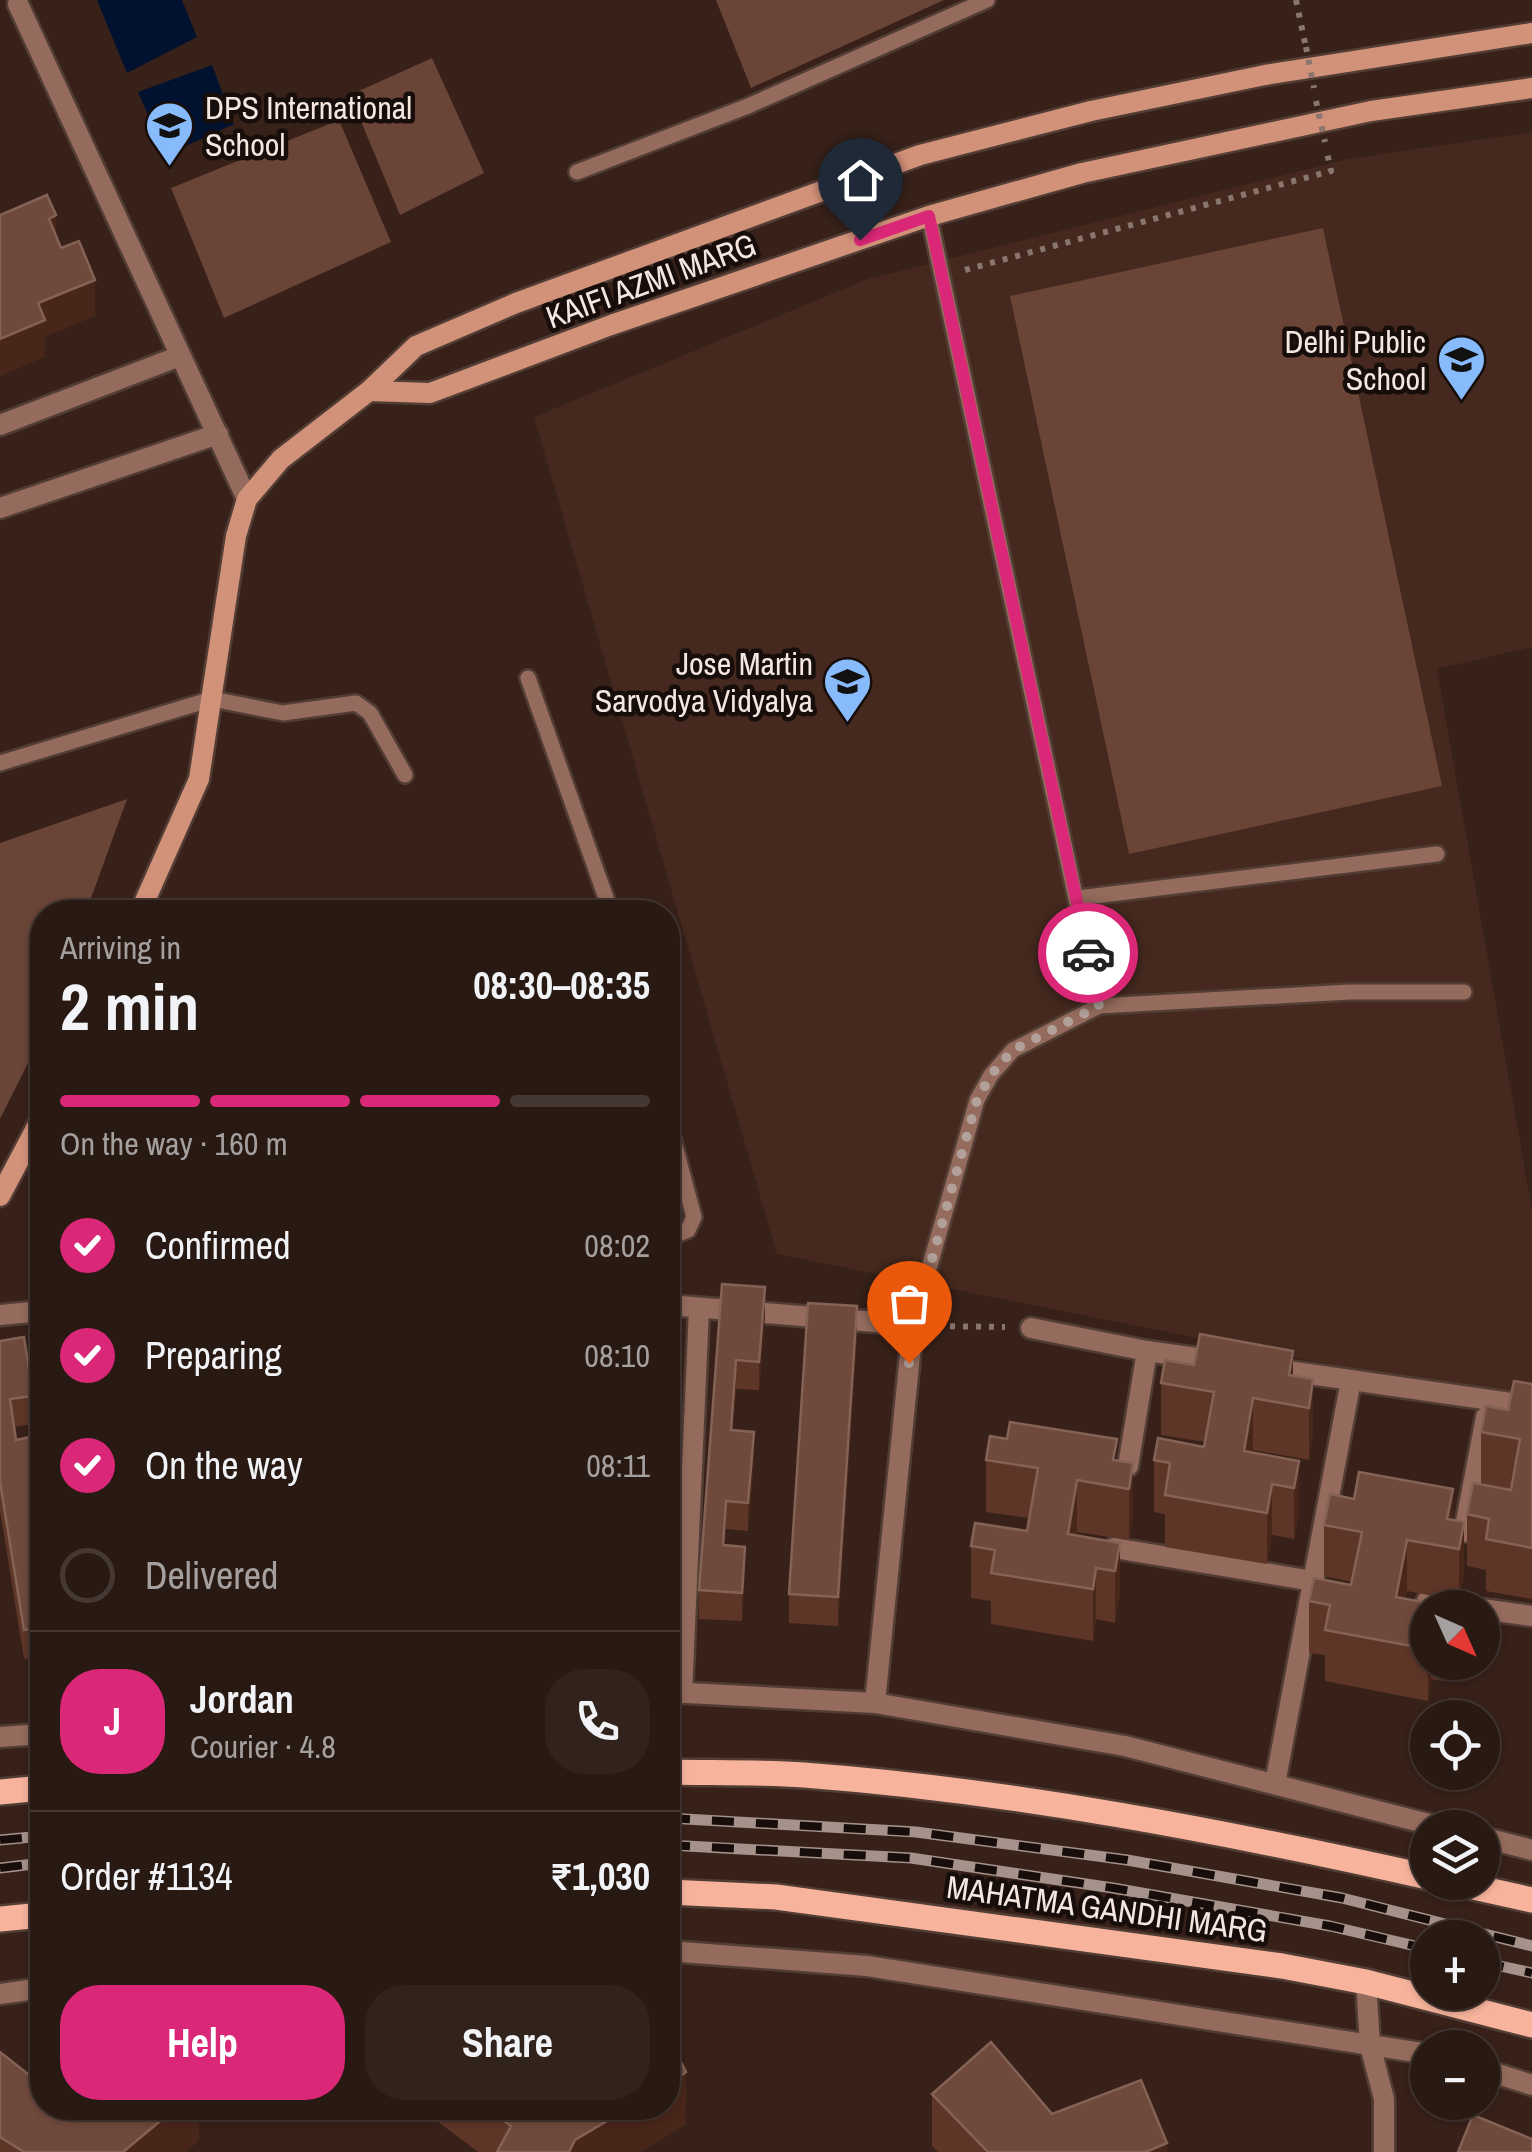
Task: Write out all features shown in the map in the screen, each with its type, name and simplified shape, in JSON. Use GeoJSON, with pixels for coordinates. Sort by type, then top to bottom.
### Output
{"type":"FeatureCollection","features":[{"type":"Feature","properties":{"kind":"main road"},"geometry":{"type":"LineString","coordinates":[[680,1772],[804,1775],[1047,1804],[1237,1835],[1410,1873]]}},
{"type":"Feature","properties":{"kind":"main road"},"geometry":{"type":"LineString","coordinates":[[0,1792],[30,1789]]}},
{"type":"Feature","properties":{"kind":"main road","name":"MAHATMA GANDHI MARG"},"geometry":{"type":"LineString","coordinates":[[680,1893],[796,1899],[1282,1966],[1366,1982],[1532,2025]]}},
{"type":"Feature","properties":{"kind":"main road"},"geometry":{"type":"LineString","coordinates":[[1500,1893],[1532,1900]]}},
{"type":"Feature","properties":{"kind":"main road"},"geometry":{"type":"LineString","coordinates":[[0,1919],[30,1916]]}},
{"type":"Feature","properties":{"kind":"street"},"geometry":{"type":"LineString","coordinates":[[18,4],[247,499]]}},
{"type":"Feature","properties":{"kind":"street"},"geometry":{"type":"LineString","coordinates":[[145,900],[200,779],[236,536],[247,499],[281,458],[369,391],[416,346],[658,250],[920,155],[1090,111],[1265,75],[1532,33]]}},
{"type":"Feature","properties":{"kind":"street","name":"KAIFI AZMI MARG"},"geometry":{"type":"LineString","coordinates":[[369,391],[430,392],[929,216],[1082,173],[1352,115],[1532,88]]}},
{"type":"Feature","properties":{"kind":"street"},"geometry":{"type":"LineString","coordinates":[[0,425],[180,356]]}},
{"type":"Feature","properties":{"kind":"street"},"geometry":{"type":"LineString","coordinates":[[0,508],[218,434]]}},
{"type":"Feature","properties":{"kind":"street"},"geometry":{"type":"LineString","coordinates":[[0,1196],[30,1140]]}},
{"type":"Feature","properties":{"kind":"street"},"geometry":{"type":"LineString","coordinates":[[680,1307],[913,1326],[875,1703]]}},
{"type":"Feature","properties":{"kind":"street"},"geometry":{"type":"LineString","coordinates":[[680,1612],[699,1309]]}},
{"type":"Feature","properties":{"kind":"street"},"geometry":{"type":"LineString","coordinates":[[0,1315],[30,1312]]}},
{"type":"Feature","properties":{"kind":"street"},"geometry":{"type":"LineString","coordinates":[[1031,1328],[1147,1351],[1532,1406]]}},
{"type":"Feature","properties":{"kind":"street"},"geometry":{"type":"LineString","coordinates":[[1128,1466],[1147,1351]]}},
{"type":"Feature","properties":{"kind":"street"},"geometry":{"type":"LineString","coordinates":[[1276,1784],[1351,1380]]}},
{"type":"Feature","properties":{"kind":"street"},"geometry":{"type":"LineString","coordinates":[[1464,1532],[1489,1400]]}},
{"type":"Feature","properties":{"kind":"street"},"geometry":{"type":"LineString","coordinates":[[1114,1548],[1314,1581]]}},
{"type":"Feature","properties":{"kind":"street"},"geometry":{"type":"LineString","coordinates":[[1500,1612],[1532,1616]]}},
{"type":"Feature","properties":{"kind":"street"},"geometry":{"type":"LineString","coordinates":[[680,1692],[875,1703],[1125,1746],[1410,1819]]}},
{"type":"Feature","properties":{"kind":"street"},"geometry":{"type":"LineString","coordinates":[[0,1737],[30,1735]]}},
{"type":"Feature","properties":{"kind":"street"},"geometry":{"type":"LineString","coordinates":[[1500,1842],[1532,1850]]}},
{"type":"Feature","properties":{"kind":"street"},"geometry":{"type":"LineString","coordinates":[[680,1953],[867,1966],[1410,2051]]}},
{"type":"Feature","properties":{"kind":"street"},"geometry":{"type":"LineString","coordinates":[[1366,1982],[1370,2045],[1384,2099],[1384,2152]]}},
{"type":"Feature","properties":{"kind":"street"},"geometry":{"type":"LineString","coordinates":[[0,1994],[30,1990]]}},
{"type":"Feature","properties":{"kind":"street"},"geometry":{"type":"LineString","coordinates":[[1500,2075],[1532,2085]]}},
{"type":"Feature","properties":{"kind":"lane"},"geometry":{"type":"LineString","coordinates":[[576,172],[748,106],[987,0]]}},
{"type":"Feature","properties":{"kind":"lane"},"geometry":{"type":"LineString","coordinates":[[929,216],[1099,1006]]}},
{"type":"Feature","properties":{"kind":"lane"},"geometry":{"type":"LineString","coordinates":[[528,678],[607,900]]}},
{"type":"Feature","properties":{"kind":"lane"},"geometry":{"type":"LineString","coordinates":[[0,763],[212,699],[283,713],[356,703],[370,713],[404,775]]}},
{"type":"Feature","properties":{"kind":"lane"},"geometry":{"type":"LineString","coordinates":[[1078,898],[1437,854]]}},
{"type":"Feature","properties":{"kind":"lane"},"geometry":{"type":"LineString","coordinates":[[913,1326],[977,1100],[991,1075],[1013,1050],[1099,1006],[1349,992],[1464,992]]}},
{"type":"Feature","properties":{"kind":"lane"},"geometry":{"type":"LineString","coordinates":[[680,1165],[694,1217],[688,1230],[680,1233]]}},
{"type":"Feature","properties":{"kind":"path"},"geometry":{"type":"LineString","coordinates":[[1296,0],[1314,88]]}},
{"type":"Feature","properties":{"kind":"path"},"geometry":{"type":"LineString","coordinates":[[942,277],[1331,171],[1316,101]]}},
{"type":"Feature","properties":{"kind":"path"},"geometry":{"type":"LineString","coordinates":[[913,1326],[1031,1328]]}},
{"type":"Feature","properties":{"kind":"shaded area"},"geometry":{"type":"Polygon","coordinates":[[[716,0],[944,0],[751,88],[716,0]]]}},
{"type":"Feature","properties":{"kind":"shaded area"},"geometry":{"type":"Polygon","coordinates":[[[432,58],[484,173],[400,215],[350,95],[432,58]]]}},
{"type":"Feature","properties":{"kind":"shaded area"},"geometry":{"type":"Polygon","coordinates":[[[339,120],[391,242],[224,318],[171,188],[339,120]]]}},
{"type":"Feature","properties":{"kind":"shaded area"},"geometry":{"type":"Polygon","coordinates":[[[1532,132],[1532,647],[1437,669],[1532,1210],[1532,1405],[777,1254],[680,920],[680,900],[674,900],[534,417],[868,279],[1348,159],[1532,132]]]}},
{"type":"Feature","properties":{"kind":"shaded area"},"geometry":{"type":"Polygon","coordinates":[[[1323,228],[1442,786],[1129,854],[1010,296],[1323,228]]]}},
{"type":"Feature","properties":{"kind":"shaded area"},"geometry":{"type":"Polygon","coordinates":[[[127,799],[90,900],[30,900],[30,1059],[0,1119],[0,843],[127,799]]]}},
{"type":"Feature","properties":{"kind":"water"},"geometry":{"type":"Polygon","coordinates":[[[97,0],[182,0],[197,37],[127,73],[97,0]]]}},
{"type":"Feature","properties":{"kind":"water"},"geometry":{"type":"Polygon","coordinates":[[[212,65],[234,124],[166,155],[138,92],[212,65]]]}},
{"type":"Feature","properties":{"kind":"building"},"geometry":{"type":"Polygon","coordinates":[[[47,195],[56,215],[49,219],[61,248],[79,241],[95,280],[38,303],[45,320],[0,339],[0,215],[47,195]]]}},
{"type":"Feature","properties":{"kind":"building"},"geometry":{"type":"Polygon","coordinates":[[[722,1284],[765,1287],[759,1362],[736,1360],[731,1430],[754,1432],[748,1503],[726,1501],[723,1545],[745,1547],[742,1593],[699,1590],[722,1284]]]}},
{"type":"Feature","properties":{"kind":"building"},"geometry":{"type":"Polygon","coordinates":[[[808,1303],[857,1306],[838,1597],[789,1594],[808,1303]]]}},
{"type":"Feature","properties":{"kind":"building"},"geometry":{"type":"Polygon","coordinates":[[[1200,1334],[1293,1351],[1289,1375],[1313,1379],[1309,1408],[1253,1398],[1244,1451],[1299,1461],[1294,1488],[1272,1484],[1267,1513],[1165,1495],[1170,1463],[1154,1460],[1158,1438],[1204,1447],[1214,1392],[1161,1383],[1165,1360],[1194,1365],[1200,1334]]]}},
{"type":"Feature","properties":{"kind":"building"},"geometry":{"type":"Polygon","coordinates":[[[24,1337],[30,1376],[30,1396],[10,1399],[16,1440],[30,1437],[30,1629],[24,1630],[0,1482],[0,1341],[24,1337]]]}},
{"type":"Feature","properties":{"kind":"building"},"geometry":{"type":"Polygon","coordinates":[[[1514,1381],[1532,1384],[1532,1548],[1486,1539],[1489,1519],[1467,1514],[1473,1483],[1511,1490],[1520,1439],[1481,1432],[1486,1406],[1508,1410],[1514,1381]]]}},
{"type":"Feature","properties":{"kind":"building"},"geometry":{"type":"Polygon","coordinates":[[[1010,1422],[1117,1439],[1113,1460],[1133,1463],[1129,1489],[1077,1480],[1068,1534],[1120,1543],[1115,1571],[1096,1568],[1093,1589],[991,1573],[995,1550],[971,1546],[975,1523],[1027,1531],[1038,1468],[986,1460],[990,1436],[1007,1439],[1010,1422]]]}},
{"type":"Feature","properties":{"kind":"building"},"geometry":{"type":"Polygon","coordinates":[[[1359,1472],[1453,1489],[1447,1519],[1464,1522],[1459,1549],[1407,1540],[1396,1597],[1410,1600],[1410,1646],[1325,1630],[1330,1605],[1309,1601],[1314,1578],[1351,1585],[1362,1532],[1324,1525],[1330,1494],[1354,1499],[1359,1472]]]}},
{"type":"Feature","properties":{"kind":"building"},"geometry":{"type":"Polygon","coordinates":[[[991,2042],[1052,2114],[1141,2080],[1167,2143],[1146,2152],[988,2152],[932,2094],[991,2042]]]}},
{"type":"Feature","properties":{"kind":"building"},"geometry":{"type":"Polygon","coordinates":[[[0,2052],[30,2076],[30,2120],[162,2120],[123,2152],[24,2152],[0,2137],[0,2052]]]}},
{"type":"Feature","properties":{"kind":"building"},"geometry":{"type":"Polygon","coordinates":[[[503,2120],[609,2120],[575,2140],[569,2152],[497,2152],[511,2126],[503,2120]]]}},
{"type":"Feature","properties":{"kind":"building"},"geometry":{"type":"Polygon","coordinates":[[[1471,2120],[1485,2120],[1532,2139],[1532,2152],[1458,2152],[1471,2120]]]}},
{"type":"Feature","properties":{"kind":"railway"},"geometry":{"type":"LineString","coordinates":[[680,1819],[916,1832],[1127,1860],[1342,1898],[1532,1946]]}},
{"type":"Feature","properties":{"kind":"railway"},"geometry":{"type":"LineString","coordinates":[[0,1840],[30,1837]]}},
{"type":"Feature","properties":{"kind":"railway"},"geometry":{"type":"LineString","coordinates":[[680,1846],[911,1858],[1113,1888],[1330,1926],[1410,1945]]}},
{"type":"Feature","properties":{"kind":"railway"},"geometry":{"type":"LineString","coordinates":[[0,1868],[30,1864]]}},
{"type":"Feature","properties":{"kind":"railway"},"geometry":{"type":"LineString","coordinates":[[1500,1966],[1532,1973]]}},
{"type":"Feature","properties":{"kind":"way so far"},"geometry":{"type":"LineString","coordinates":[[909,1363],[913,1326],[977,1100],[991,1075],[1013,1050],[1099,1006],[1088,953]]}},
{"type":"Feature","properties":{"kind":"place","name":"DPS International School"},"geometry":{"type":"Point","coordinates":[170,168]}},
{"type":"Feature","properties":{"kind":"place","name":"Delhi Public School"},"geometry":{"type":"Point","coordinates":[1461,402]}},
{"type":"Feature","properties":{"kind":"place","name":"Jose Martin Sarvodya Vidyalya"},"geometry":{"type":"Point","coordinates":[848,724]}},
{"type":"Feature","properties":{"kind":"route"},"geometry":{"type":"LineString","coordinates":[[860,240],[929,216],[1088,953]]}}]}
